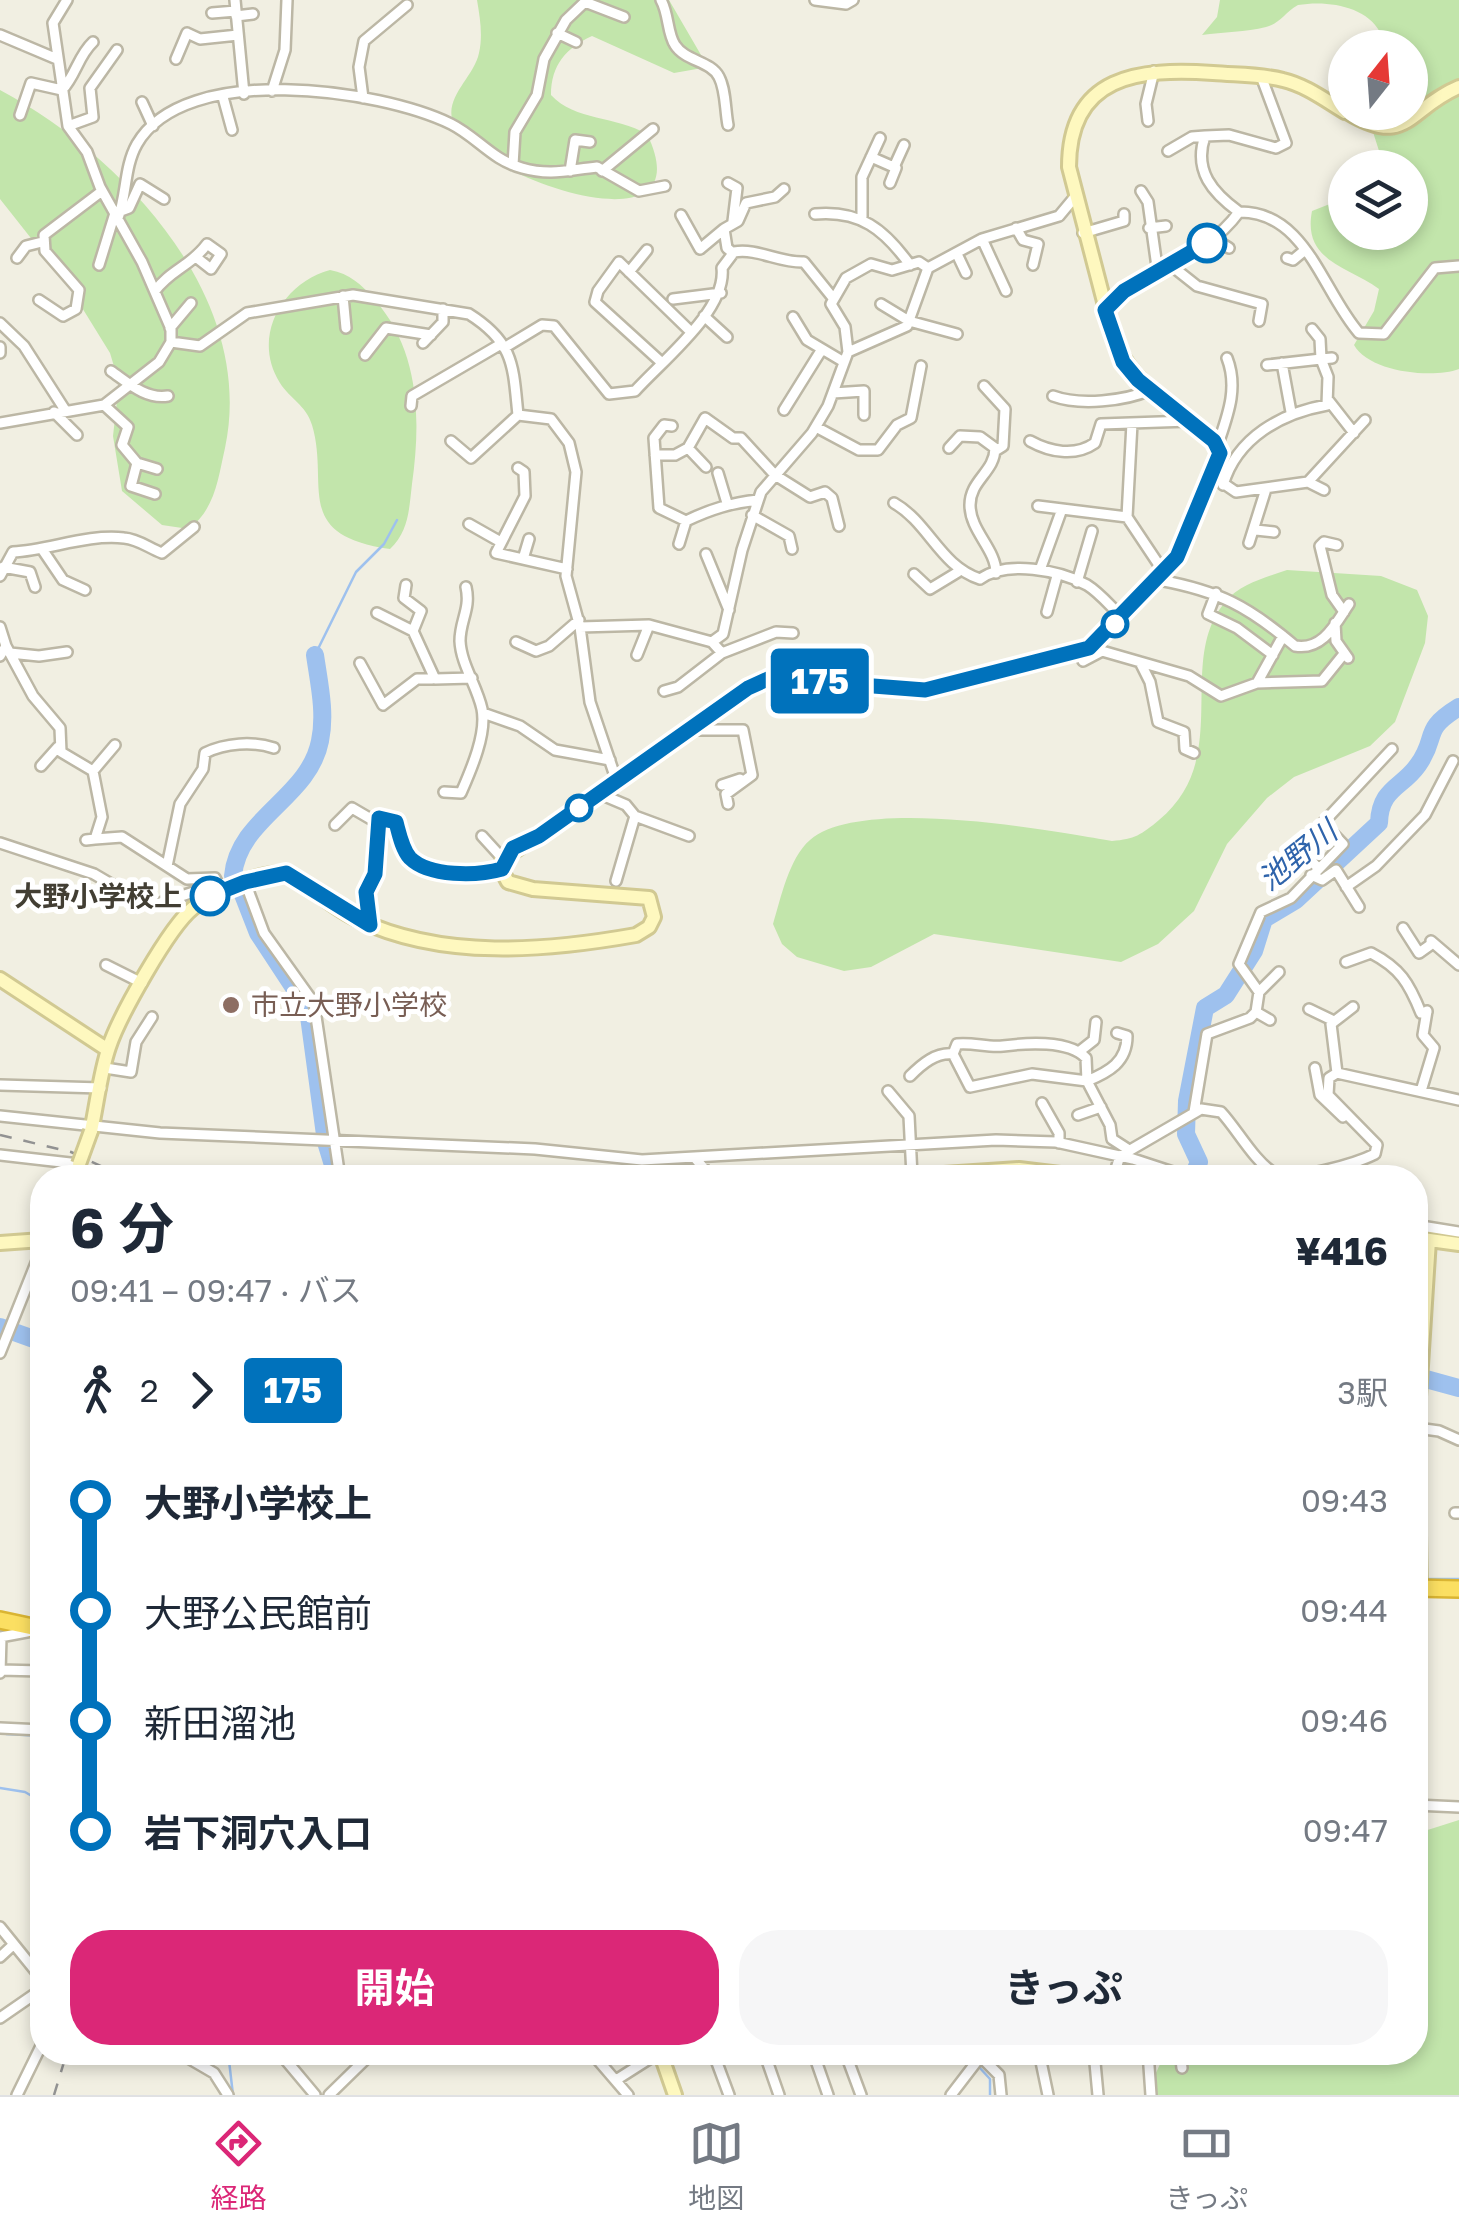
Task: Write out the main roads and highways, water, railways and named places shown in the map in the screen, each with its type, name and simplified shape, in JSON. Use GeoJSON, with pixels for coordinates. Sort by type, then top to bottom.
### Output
{"type":"FeatureCollection","features":[{"type":"Feature","properties":{"kind":"highway"},"geometry":{"type":"LineString","coordinates":[[1428,1588],[1459,1589]]}},
{"type":"Feature","properties":{"kind":"highway"},"geometry":{"type":"LineString","coordinates":[[0,1620],[30,1626]]}},
{"type":"Feature","properties":{"kind":"main road"},"geometry":{"type":"LineString","coordinates":[[78,1165],[92,1129],[108,1050],[142,984],[190,909],[221,887],[286,873],[388,933],[475,947],[524,949],[636,935],[649,928],[654,916],[649,898],[638,894],[534,889],[508,882],[502,864],[748,688],[770,678],[925,690],[1096,648],[1162,577],[1218,481],[1220,453],[1123,362],[1074,198],[1069,149],[1083,109],[1119,79],[1154,72],[1260,76],[1308,89],[1328,101]]}},
{"type":"Feature","properties":{"kind":"main road"},"geometry":{"type":"LineString","coordinates":[[1428,108],[1459,87]]}},
{"type":"Feature","properties":{"kind":"main road"},"geometry":{"type":"LineString","coordinates":[[0,979],[108,1050]]}},
{"type":"Feature","properties":{"kind":"main road"},"geometry":{"type":"LineString","coordinates":[[1428,1240],[1459,1244]]}},
{"type":"Feature","properties":{"kind":"main road"},"geometry":{"type":"LineString","coordinates":[[0,1243],[30,1241]]}},
{"type":"Feature","properties":{"kind":"main road"},"geometry":{"type":"LineString","coordinates":[[665,2065],[676,2095]]}},
{"type":"Feature","properties":{"kind":"waterway"},"geometry":{"type":"LineString","coordinates":[[315,655],[356,572],[384,544],[397,520]]}},
{"type":"Feature","properties":{"kind":"waterway"},"geometry":{"type":"LineString","coordinates":[[233,876],[247,838],[313,761],[322,720],[315,655]]}},
{"type":"Feature","properties":{"kind":"waterway","name":"池野川"},"geometry":{"type":"LineString","coordinates":[[1198,1165],[1186,1134],[1187,1101],[1205,1008],[1226,995],[1254,951],[1264,919],[1296,900],[1379,823],[1383,802],[1418,765],[1434,728],[1459,707]]}},
{"type":"Feature","properties":{"kind":"waterway"},"geometry":{"type":"LineString","coordinates":[[242,892],[258,933],[308,1009],[326,1142],[333,1165]]}},
{"type":"Feature","properties":{"kind":"waterway"},"geometry":{"type":"LineString","coordinates":[[0,1327],[30,1338]]}},
{"type":"Feature","properties":{"kind":"waterway"},"geometry":{"type":"LineString","coordinates":[[1428,1380],[1459,1388]]}},
{"type":"Feature","properties":{"kind":"waterway"},"geometry":{"type":"LineString","coordinates":[[1428,1579],[1459,1579]]}},
{"type":"Feature","properties":{"kind":"waterway"},"geometry":{"type":"LineString","coordinates":[[6,1734],[30,1735]]}},
{"type":"Feature","properties":{"kind":"waterway"},"geometry":{"type":"LineString","coordinates":[[0,1788],[30,1795]]}},
{"type":"Feature","properties":{"kind":"waterway"},"geometry":{"type":"LineString","coordinates":[[230,2065],[233,2095]]}},
{"type":"Feature","properties":{"kind":"waterway"},"geometry":{"type":"LineString","coordinates":[[979,2067],[990,2079],[990,2095]]}},
{"type":"Feature","properties":{"kind":"railway"},"geometry":{"type":"LineString","coordinates":[[0,1135],[71,1152],[98,1165]]}},
{"type":"Feature","properties":{"kind":"railway"},"geometry":{"type":"LineString","coordinates":[[54,2095],[63,2065]]}},
{"type":"Feature","properties":{"kind":"place","name":"大野小学校上"},"geometry":{"type":"Point","coordinates":[210,896]}},
{"type":"Feature","properties":{"kind":"place","name":"市立大野小学校"},"geometry":{"type":"Point","coordinates":[231,1005]}}]}
